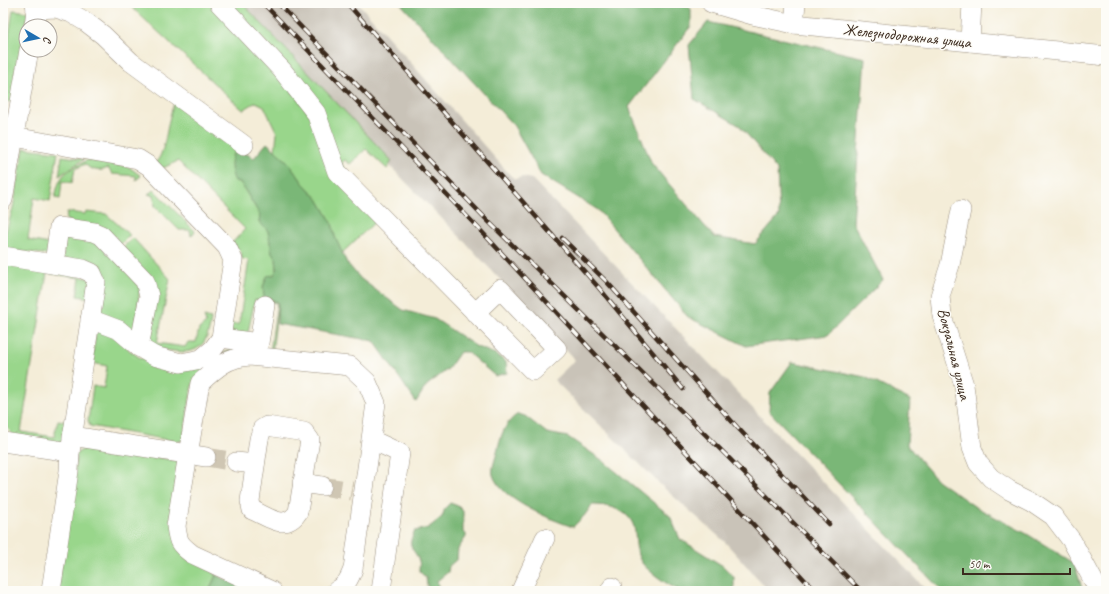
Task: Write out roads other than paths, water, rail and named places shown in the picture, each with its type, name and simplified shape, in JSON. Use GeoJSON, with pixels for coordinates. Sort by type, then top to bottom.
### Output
{"type":"FeatureCollection","features":[{"type":"Feature","properties":{"kind":"street"},"geometry":{"type":"LineString","coordinates":[[219,3],[282,70],[316,113],[337,172],[476,313]]}},
{"type":"Feature","properties":{"kind":"street","name":"Железнодорожная улица"},"geometry":{"type":"LineString","coordinates":[[711,3],[752,15],[794,24],[1106,56]]}},
{"type":"Feature","properties":{"kind":"street"},"geometry":{"type":"LineString","coordinates":[[794,24],[796,3]]}},
{"type":"Feature","properties":{"kind":"street"},"geometry":{"type":"LineString","coordinates":[[970,42],[972,3]]}},
{"type":"Feature","properties":{"kind":"street"},"geometry":{"type":"LineString","coordinates":[[36,10],[56,8],[70,13],[86,22],[103,35],[131,62],[244,145]]}},
{"type":"Feature","properties":{"kind":"street"},"geometry":{"type":"LineString","coordinates":[[3,200],[11,131],[27,58]]}},
{"type":"Feature","properties":{"kind":"street"},"geometry":{"type":"LineString","coordinates":[[11,131],[138,159],[149,166],[226,247],[233,260],[221,338],[213,349],[201,359],[181,363],[168,361],[154,356],[139,347],[119,330],[90,319]]}},
{"type":"Feature","properties":{"kind":"street","name":"Вокзальная улица"},"geometry":{"type":"LineString","coordinates":[[961,210],[950,264],[940,296],[942,316],[964,385],[972,448],[978,462],[991,478],[1009,490],[1031,501],[1053,516],[1072,541],[1099,591]]}},
{"type":"Feature","properties":{"kind":"street"},"geometry":{"type":"LineString","coordinates":[[54,264],[59,227],[94,232],[107,240],[145,281],[148,287],[148,296],[139,347]]}},
{"type":"Feature","properties":{"kind":"street"},"geometry":{"type":"LineString","coordinates":[[3,256],[83,269],[92,273],[96,282],[71,444],[69,471],[51,591]]}},
{"type":"Feature","properties":{"kind":"street"},"geometry":{"type":"LineString","coordinates":[[221,338],[259,343],[265,305]]}},
{"type":"Feature","properties":{"kind":"street"},"geometry":{"type":"LineString","coordinates":[[272,591],[202,560],[180,545],[176,526],[200,383],[222,365],[237,356],[350,366],[367,382],[376,403],[372,440],[358,492],[351,574],[345,585],[336,591]]}},
{"type":"Feature","properties":{"kind":"street"},"geometry":{"type":"LineString","coordinates":[[267,426],[304,432],[310,440],[302,483],[298,512],[293,520],[286,523],[279,522],[252,510],[250,501],[262,429],[267,426]]}},
{"type":"Feature","properties":{"kind":"street"},"geometry":{"type":"LineString","coordinates":[[372,440],[400,453],[381,591]]}},
{"type":"Feature","properties":{"kind":"street"},"geometry":{"type":"LineString","coordinates":[[3,442],[71,444],[206,457]]}},
{"type":"Feature","properties":{"kind":"street"},"geometry":{"type":"LineString","coordinates":[[236,462],[255,464]]}},
{"type":"Feature","properties":{"kind":"street"},"geometry":{"type":"LineString","coordinates":[[302,483],[322,486]]}},
{"type":"Feature","properties":{"kind":"street"},"geometry":{"type":"LineString","coordinates":[[521,591],[545,538]]}},
{"type":"Feature","properties":{"kind":"tunnel"},"geometry":{"type":"LineString","coordinates":[[206,457],[236,462]]}},
{"type":"Feature","properties":{"kind":"tunnel"},"geometry":{"type":"LineString","coordinates":[[322,486],[352,491]]}},
{"type":"Feature","properties":{"kind":"railway"},"geometry":{"type":"LineString","coordinates":[[263,3],[482,232],[815,591]]}},
{"type":"Feature","properties":{"kind":"railway"},"geometry":{"type":"LineString","coordinates":[[278,3],[488,221],[721,450],[861,591]]}},
{"type":"Feature","properties":{"kind":"railway"},"geometry":{"type":"LineString","coordinates":[[347,3],[599,288],[683,389]]}},
{"type":"Feature","properties":{"kind":"railway"},"geometry":{"type":"LineString","coordinates":[[562,238],[606,281],[737,427],[829,524]]}}]}
